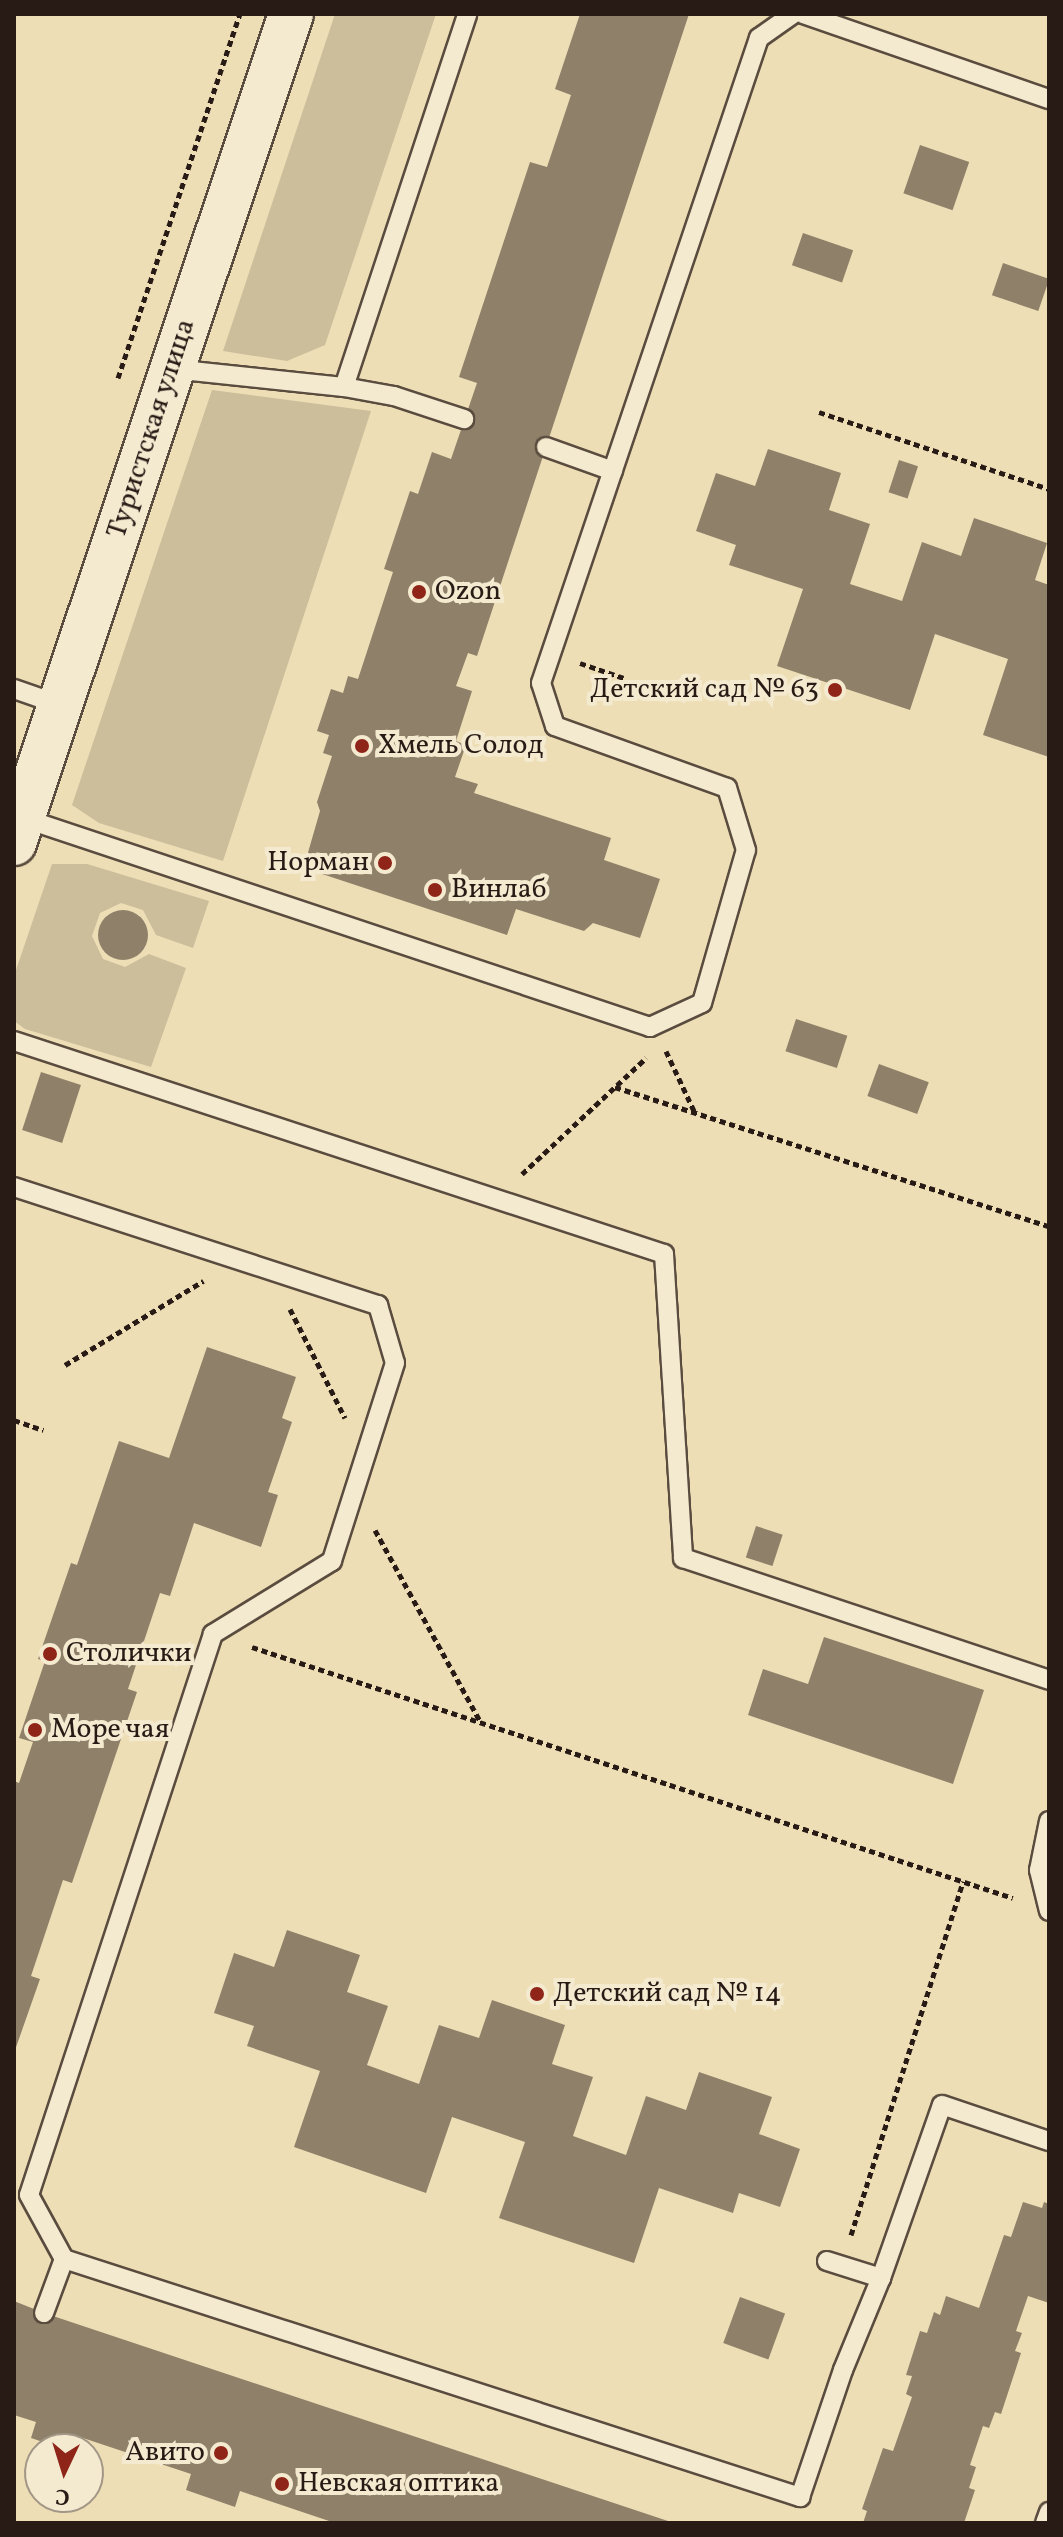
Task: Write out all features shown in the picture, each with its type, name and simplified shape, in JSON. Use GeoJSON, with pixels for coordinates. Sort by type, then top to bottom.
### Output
{"type":"FeatureCollection","features":[{"type":"Feature","properties":{"kind":"street","name":"Туристская улица"},"geometry":{"type":"LineString","coordinates":[[18,831],[291,14]]}},
{"type":"Feature","properties":{"kind":"lane"},"geometry":{"type":"LineString","coordinates":[[344,387],[467,14]]}},
{"type":"Feature","properties":{"kind":"lane"},"geometry":{"type":"LineString","coordinates":[[18,831],[650,1027],[702,1003],[746,850],[727,788],[555,726],[541,683],[759,38],[793,14]]}},
{"type":"Feature","properties":{"kind":"lane"},"geometry":{"type":"LineString","coordinates":[[803,14],[1049,99]]}},
{"type":"Feature","properties":{"kind":"lane"},"geometry":{"type":"LineString","coordinates":[[172,369],[344,387],[394,396],[464,419]]}},
{"type":"Feature","properties":{"kind":"lane"},"geometry":{"type":"LineString","coordinates":[[546,447],[613,471]]}},
{"type":"Feature","properties":{"kind":"lane"},"geometry":{"type":"LineString","coordinates":[[14,689],[60,705]]}},
{"type":"Feature","properties":{"kind":"lane"},"geometry":{"type":"LineString","coordinates":[[14,1041],[664,1254],[683,1558],[1049,1680]]}},
{"type":"Feature","properties":{"kind":"lane"},"geometry":{"type":"LineString","coordinates":[[14,1187],[378,1305],[395,1363],[332,1561],[213,1634],[29,2195],[64,2259],[800,2497],[843,2370],[881,2278],[942,2105],[1049,2141]]}},
{"type":"Feature","properties":{"kind":"lane"},"geometry":{"type":"LineString","coordinates":[[1049,1821],[1039,1870],[1049,1910]]}},
{"type":"Feature","properties":{"kind":"lane"},"geometry":{"type":"LineString","coordinates":[[44,2313],[64,2259]]}},
{"type":"Feature","properties":{"kind":"lane"},"geometry":{"type":"LineString","coordinates":[[834,2264],[881,2278]]}},
{"type":"Feature","properties":{"kind":"lane"},"geometry":{"type":"LineString","coordinates":[[1045,2523],[1049,2512]]}},
{"type":"Feature","properties":{"kind":"path"},"geometry":{"type":"LineString","coordinates":[[115,389],[240,14]]}},
{"type":"Feature","properties":{"kind":"path"},"geometry":{"type":"LineString","coordinates":[[819,412],[1049,489]]}},
{"type":"Feature","properties":{"kind":"path"},"geometry":{"type":"LineString","coordinates":[[550,653],[624,678]]}},
{"type":"Feature","properties":{"kind":"path"},"geometry":{"type":"LineString","coordinates":[[496,1198],[662,1043],[670,1017]]}},
{"type":"Feature","properties":{"kind":"path"},"geometry":{"type":"LineString","coordinates":[[662,1043],[695,1113]]}},
{"type":"Feature","properties":{"kind":"path"},"geometry":{"type":"LineString","coordinates":[[615,1087],[1049,1226]]}},
{"type":"Feature","properties":{"kind":"path"},"geometry":{"type":"LineString","coordinates":[[65,1365],[238,1259]]}},
{"type":"Feature","properties":{"kind":"path"},"geometry":{"type":"LineString","coordinates":[[270,1270],[366,1458]]}},
{"type":"Feature","properties":{"kind":"path"},"geometry":{"type":"LineString","coordinates":[[14,1420],[43,1430]]}},
{"type":"Feature","properties":{"kind":"path"},"geometry":{"type":"LineString","coordinates":[[355,1492],[480,1722]]}},
{"type":"Feature","properties":{"kind":"path"},"geometry":{"type":"LineString","coordinates":[[213,1634],[1049,1910]]}},
{"type":"Feature","properties":{"kind":"path"},"geometry":{"type":"LineString","coordinates":[[834,2264],[963,1881]]}},
{"type":"Feature","properties":{"kind":"shaded area"},"geometry":{"type":"Polygon","coordinates":[[[335,14],[436,14],[325,345],[287,361],[223,351],[335,14]]]}},
{"type":"Feature","properties":{"kind":"shaded area"},"geometry":{"type":"Polygon","coordinates":[[[212,390],[371,411],[223,861],[99,823],[72,805],[212,390]]]}},
{"type":"Feature","properties":{"kind":"shaded area"},"geometry":{"type":"Polygon","coordinates":[[[52,864],[87,864],[209,901],[193,948],[156,935],[143,910],[121,903],[100,913],[92,936],[103,959],[125,967],[149,954],[186,968],[151,1067],[25,1029],[14,1021],[14,976],[52,864]]]}},
{"type":"Feature","properties":{"kind":"building"},"geometry":{"type":"Polygon","coordinates":[[[580,14],[689,14],[477,656],[468,653],[456,686],[472,691],[456,741],[466,745],[455,777],[478,784],[474,793],[611,838],[604,860],[660,879],[640,938],[593,923],[584,931],[516,909],[507,935],[316,872],[307,856],[320,811],[317,802],[332,756],[323,753],[329,735],[317,731],[331,689],[343,693],[348,676],[358,679],[393,572],[384,569],[410,491],[418,494],[432,452],[451,459],[477,383],[459,377],[530,162],[547,167],[571,95],[555,89],[580,14]]]}},
{"type":"Feature","properties":{"kind":"building"},"geometry":{"type":"Polygon","coordinates":[[[920,145],[969,162],[953,210],[903,193],[920,145]]]}},
{"type":"Feature","properties":{"kind":"building"},"geometry":{"type":"Polygon","coordinates":[[[803,233],[853,250],[842,282],[792,265],[803,233]]]}},
{"type":"Feature","properties":{"kind":"building"},"geometry":{"type":"Polygon","coordinates":[[[1003,263],[1049,279],[1038,311],[992,295],[1003,263]]]}},
{"type":"Feature","properties":{"kind":"building"},"geometry":{"type":"Polygon","coordinates":[[[768,449],[841,473],[829,510],[870,524],[850,584],[902,601],[922,542],[961,556],[974,518],[1047,543],[1035,580],[1049,585],[1049,757],[983,735],[1008,659],[935,634],[910,710],[777,666],[803,589],[729,565],[736,545],[696,531],[716,473],[755,486],[768,449]]]}},
{"type":"Feature","properties":{"kind":"building"},"geometry":{"type":"Polygon","coordinates":[[[899,460],[918,466],[908,499],[888,492],[899,460]]]}},
{"type":"Feature","properties":{"kind":"building"},"geometry":{"type":"Polygon","coordinates":[[[123,910],[140,918],[148,935],[140,952],[123,960],[106,952],[98,935],[106,918],[123,910]]]}},
{"type":"Feature","properties":{"kind":"building"},"geometry":{"type":"Polygon","coordinates":[[[796,1019],[847,1036],[837,1068],[785,1051],[796,1019]]]}},
{"type":"Feature","properties":{"kind":"building"},"geometry":{"type":"Polygon","coordinates":[[[879,1064],[929,1082],[917,1114],[867,1096],[879,1064]]]}},
{"type":"Feature","properties":{"kind":"building"},"geometry":{"type":"Polygon","coordinates":[[[41,1072],[81,1085],[62,1143],[22,1130],[41,1072]]]}},
{"type":"Feature","properties":{"kind":"building"},"geometry":{"type":"Polygon","coordinates":[[[207,1347],[296,1377],[282,1418],[292,1422],[268,1492],[278,1495],[261,1547],[194,1523],[170,1596],[160,1593],[128,1689],[137,1692],[72,1883],[63,1880],[31,1976],[40,1979],[14,2053],[14,1781],[19,1783],[33,1742],[19,1738],[45,1661],[38,1659],[71,1563],[77,1565],[119,1441],[169,1458],[207,1347]]]}},
{"type":"Feature","properties":{"kind":"building"},"geometry":{"type":"Polygon","coordinates":[[[756,1526],[783,1535],[772,1566],[746,1557],[756,1526]]]}},
{"type":"Feature","properties":{"kind":"building"},"geometry":{"type":"Polygon","coordinates":[[[824,1637],[984,1690],[953,1784],[748,1715],[763,1669],[808,1684],[824,1637]]]}},
{"type":"Feature","properties":{"kind":"building"},"geometry":{"type":"Polygon","coordinates":[[[287,1930],[360,1955],[347,1992],[388,2006],[367,2065],[419,2084],[439,2025],[479,2038],[492,2000],[565,2025],[552,2064],[593,2077],[573,2136],[626,2155],[646,2096],[686,2110],[699,2072],[772,2097],[759,2134],[800,2149],[780,2207],[739,2193],[733,2213],[659,2188],[634,2263],[499,2218],[525,2142],[452,2117],[426,2193],[294,2147],[320,2071],[247,2046],[254,2026],[214,2013],[234,1953],[274,1967],[287,1930]]]}},
{"type":"Feature","properties":{"kind":"building"},"geometry":{"type":"Polygon","coordinates":[[[1023,2202],[1042,2208],[1044,2202],[1049,2204],[1049,2303],[1028,2296],[1016,2331],[1022,2333],[1015,2351],[1021,2353],[1001,2414],[995,2412],[989,2428],[983,2426],[970,2465],[976,2467],[969,2488],[975,2490],[964,2523],[863,2523],[867,2511],[862,2509],[883,2448],[893,2451],[912,2397],[906,2394],[912,2376],[906,2375],[920,2331],[927,2333],[934,2312],[940,2315],[946,2296],[979,2308],[1004,2235],[1011,2237],[1023,2202]]]}},
{"type":"Feature","properties":{"kind":"building"},"geometry":{"type":"Polygon","coordinates":[[[740,2297],[785,2313],[768,2359],[723,2343],[740,2297]]]}},
{"type":"Feature","properties":{"kind":"building"},"geometry":{"type":"Polygon","coordinates":[[[14,2301],[674,2523],[335,2523],[240,2491],[235,2507],[186,2490],[191,2474],[104,2445],[104,2433],[33,2433],[36,2422],[14,2415],[14,2301]]]}},
{"type":"Feature","properties":{"kind":"place","name":"Ozon"},"geometry":{"type":"Point","coordinates":[419,592]}},
{"type":"Feature","properties":{"kind":"place","name":"Детский сад № 63"},"geometry":{"type":"Point","coordinates":[835,690]}},
{"type":"Feature","properties":{"kind":"place","name":"Хмель Солод"},"geometry":{"type":"Point","coordinates":[362,746]}},
{"type":"Feature","properties":{"kind":"place","name":"Норман"},"geometry":{"type":"Point","coordinates":[385,863]}},
{"type":"Feature","properties":{"kind":"place","name":"Винлаб"},"geometry":{"type":"Point","coordinates":[435,890]}},
{"type":"Feature","properties":{"kind":"place","name":"Столички"},"geometry":{"type":"Point","coordinates":[50,1654]}},
{"type":"Feature","properties":{"kind":"place","name":"Море чая"},"geometry":{"type":"Point","coordinates":[35,1730]}},
{"type":"Feature","properties":{"kind":"place","name":"Детский сад № 14"},"geometry":{"type":"Point","coordinates":[537,1994]}},
{"type":"Feature","properties":{"kind":"place","name":"Авито"},"geometry":{"type":"Point","coordinates":[221,2453]}},
{"type":"Feature","properties":{"kind":"place","name":"Невская оптика"},"geometry":{"type":"Point","coordinates":[282,2484]}}]}
